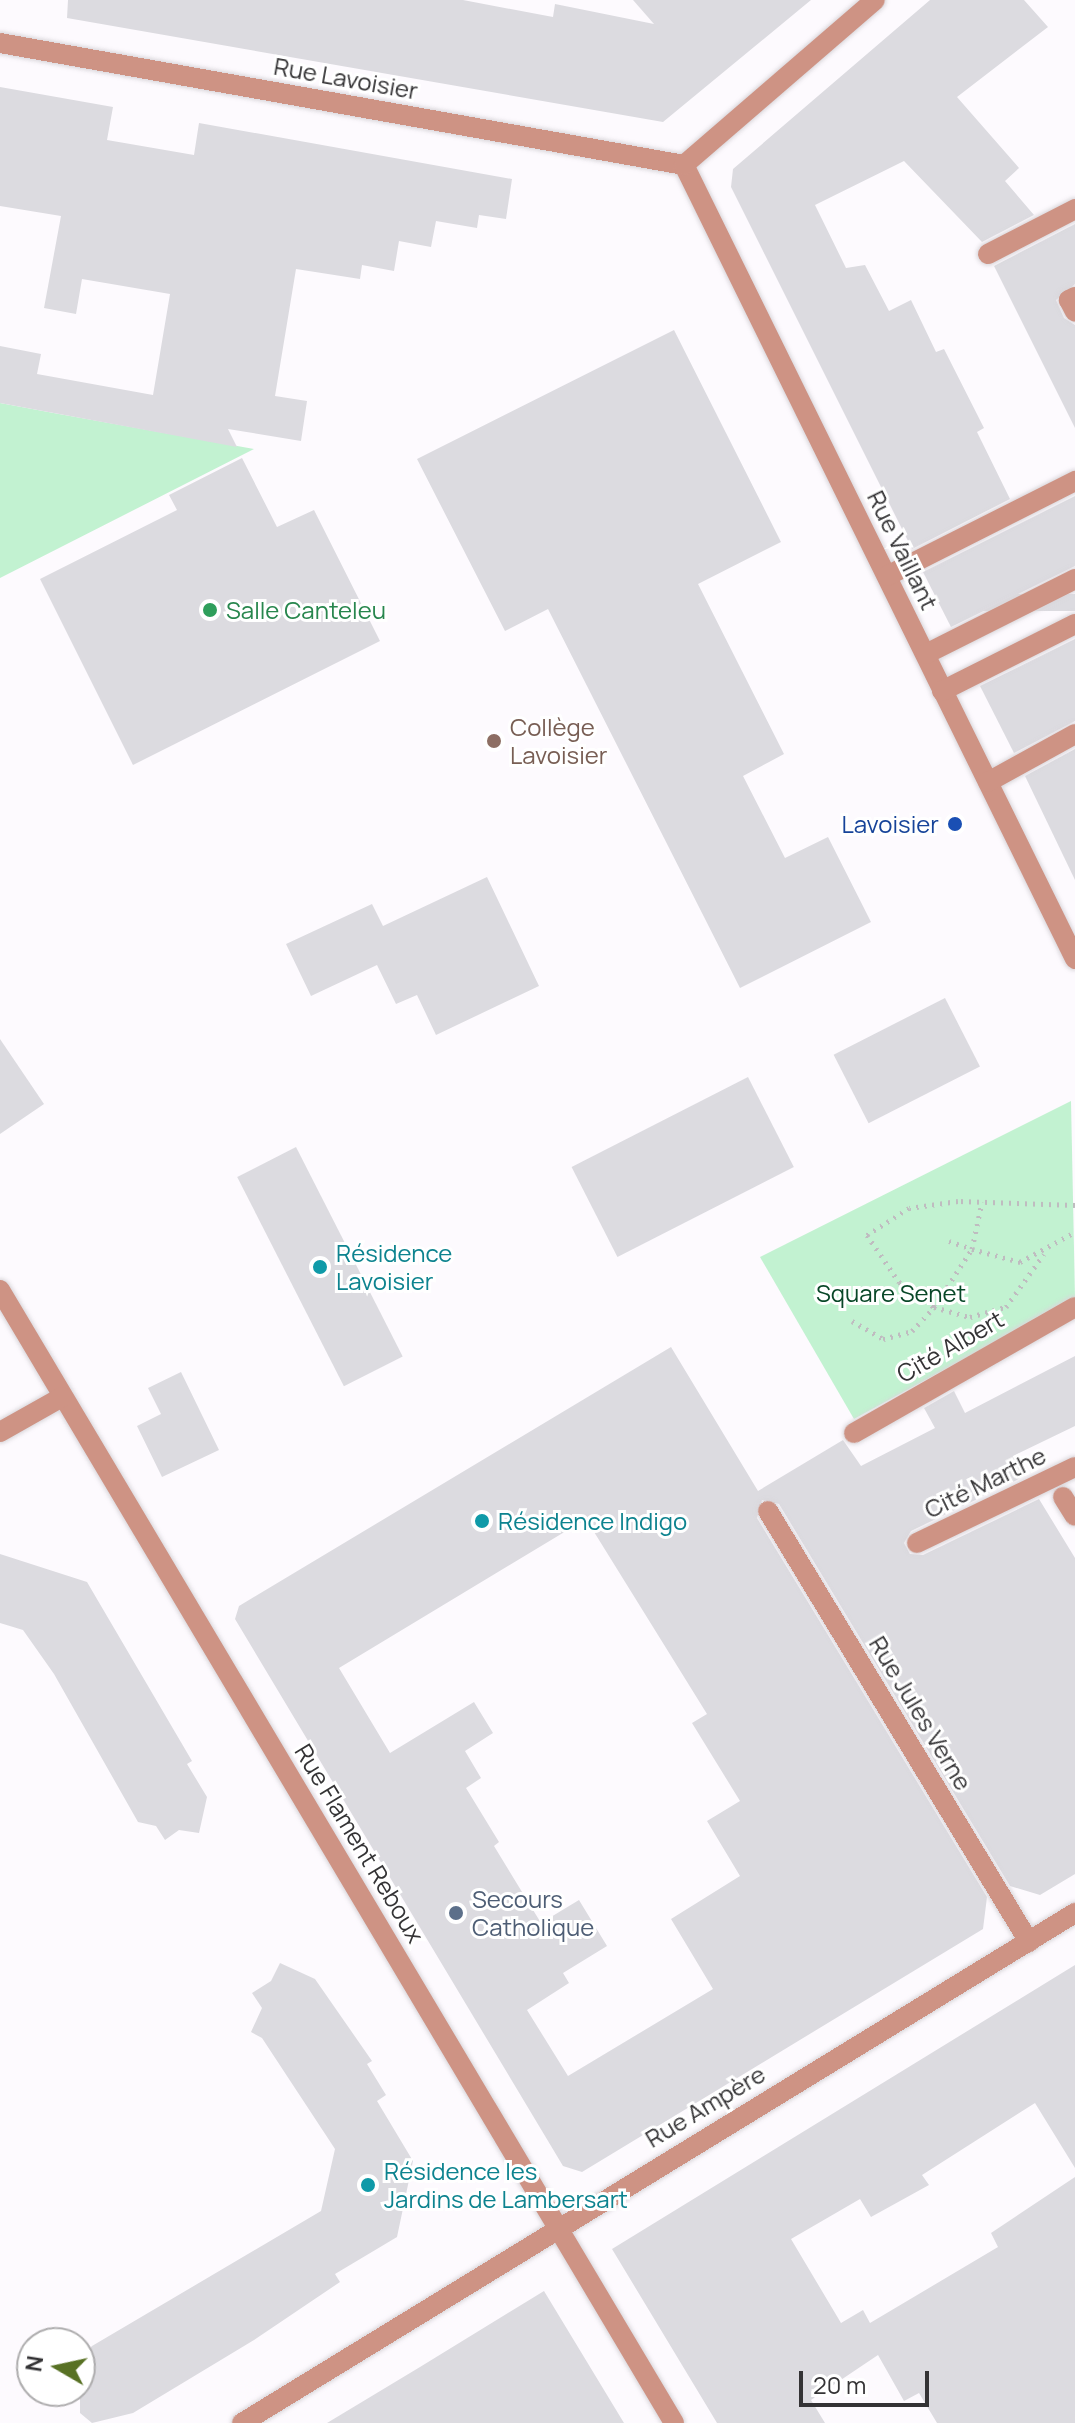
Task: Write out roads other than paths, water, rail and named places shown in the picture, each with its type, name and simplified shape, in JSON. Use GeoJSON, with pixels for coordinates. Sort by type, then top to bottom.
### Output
{"type":"FeatureCollection","features":[{"type":"Feature","properties":{"kind":"street"},"geometry":{"type":"LineString","coordinates":[[684,165],[875,0]]}},
{"type":"Feature","properties":{"kind":"street","name":"Rue Lavoisier"},"geometry":{"type":"LineString","coordinates":[[0,43],[684,165]]}},
{"type":"Feature","properties":{"kind":"street","name":"Rue Vaillant"},"geometry":{"type":"LineString","coordinates":[[684,165],[942,691],[988,782],[1067,923],[1075,959]]}},
{"type":"Feature","properties":{"kind":"street"},"geometry":{"type":"LineString","coordinates":[[988,254],[1075,209]]}},
{"type":"Feature","properties":{"kind":"street"},"geometry":{"type":"LineString","coordinates":[[1075,297],[1069,300],[1075,312]]}},
{"type":"Feature","properties":{"kind":"street"},"geometry":{"type":"LineString","coordinates":[[887,576],[1075,481]]}},
{"type":"Feature","properties":{"kind":"street"},"geometry":{"type":"LineString","coordinates":[[926,654],[1075,579]]}},
{"type":"Feature","properties":{"kind":"street"},"geometry":{"type":"LineString","coordinates":[[942,691],[1075,624]]}},
{"type":"Feature","properties":{"kind":"street"},"geometry":{"type":"LineString","coordinates":[[988,782],[1075,734]]}},
{"type":"Feature","properties":{"kind":"street","name":"Rue Flament Reboux"},"geometry":{"type":"LineString","coordinates":[[0,1290],[674,2423]]}},
{"type":"Feature","properties":{"kind":"street","name":"Cité Albert"},"geometry":{"type":"LineString","coordinates":[[854,1433],[1075,1307]]}},
{"type":"Feature","properties":{"kind":"street"},"geometry":{"type":"LineString","coordinates":[[0,1432],[62,1397]]}},
{"type":"Feature","properties":{"kind":"street","name":"Cité Marthe"},"geometry":{"type":"LineString","coordinates":[[917,1543],[1075,1467]]}},
{"type":"Feature","properties":{"kind":"street"},"geometry":{"type":"LineString","coordinates":[[1063,1497],[1075,1516]]}},
{"type":"Feature","properties":{"kind":"street","name":"Rue Jules Verne"},"geometry":{"type":"LineString","coordinates":[[768,1511],[1029,1942]]}},
{"type":"Feature","properties":{"kind":"street","name":"Rue Ampère"},"geometry":{"type":"LineString","coordinates":[[242,2423],[558,2226],[1075,1913]]}},
{"type":"Feature","properties":{"kind":"place","name":"Salle Canteleu"},"geometry":{"type":"Point","coordinates":[210,610]}},
{"type":"Feature","properties":{"kind":"place","name":"Collège Lavoisier"},"geometry":{"type":"Point","coordinates":[494,741]}},
{"type":"Feature","properties":{"kind":"place","name":"Lavoisier"},"geometry":{"type":"Point","coordinates":[955,824]}},
{"type":"Feature","properties":{"kind":"place","name":"Résidence Lavoisier"},"geometry":{"type":"Point","coordinates":[320,1267]}},
{"type":"Feature","properties":{"kind":"place","name":"Résidence Indigo"},"geometry":{"type":"Point","coordinates":[482,1521]}},
{"type":"Feature","properties":{"kind":"place","name":"Secours Catholique"},"geometry":{"type":"Point","coordinates":[456,1913]}},
{"type":"Feature","properties":{"kind":"place","name":"Résidence les Jardins de Lambersart"},"geometry":{"type":"Point","coordinates":[368,2185]}},
{"type":"Feature","properties":{"kind":"park label","name":"Square Senet"},"geometry":{"type":"Point","coordinates":[891,1293]}}]}
